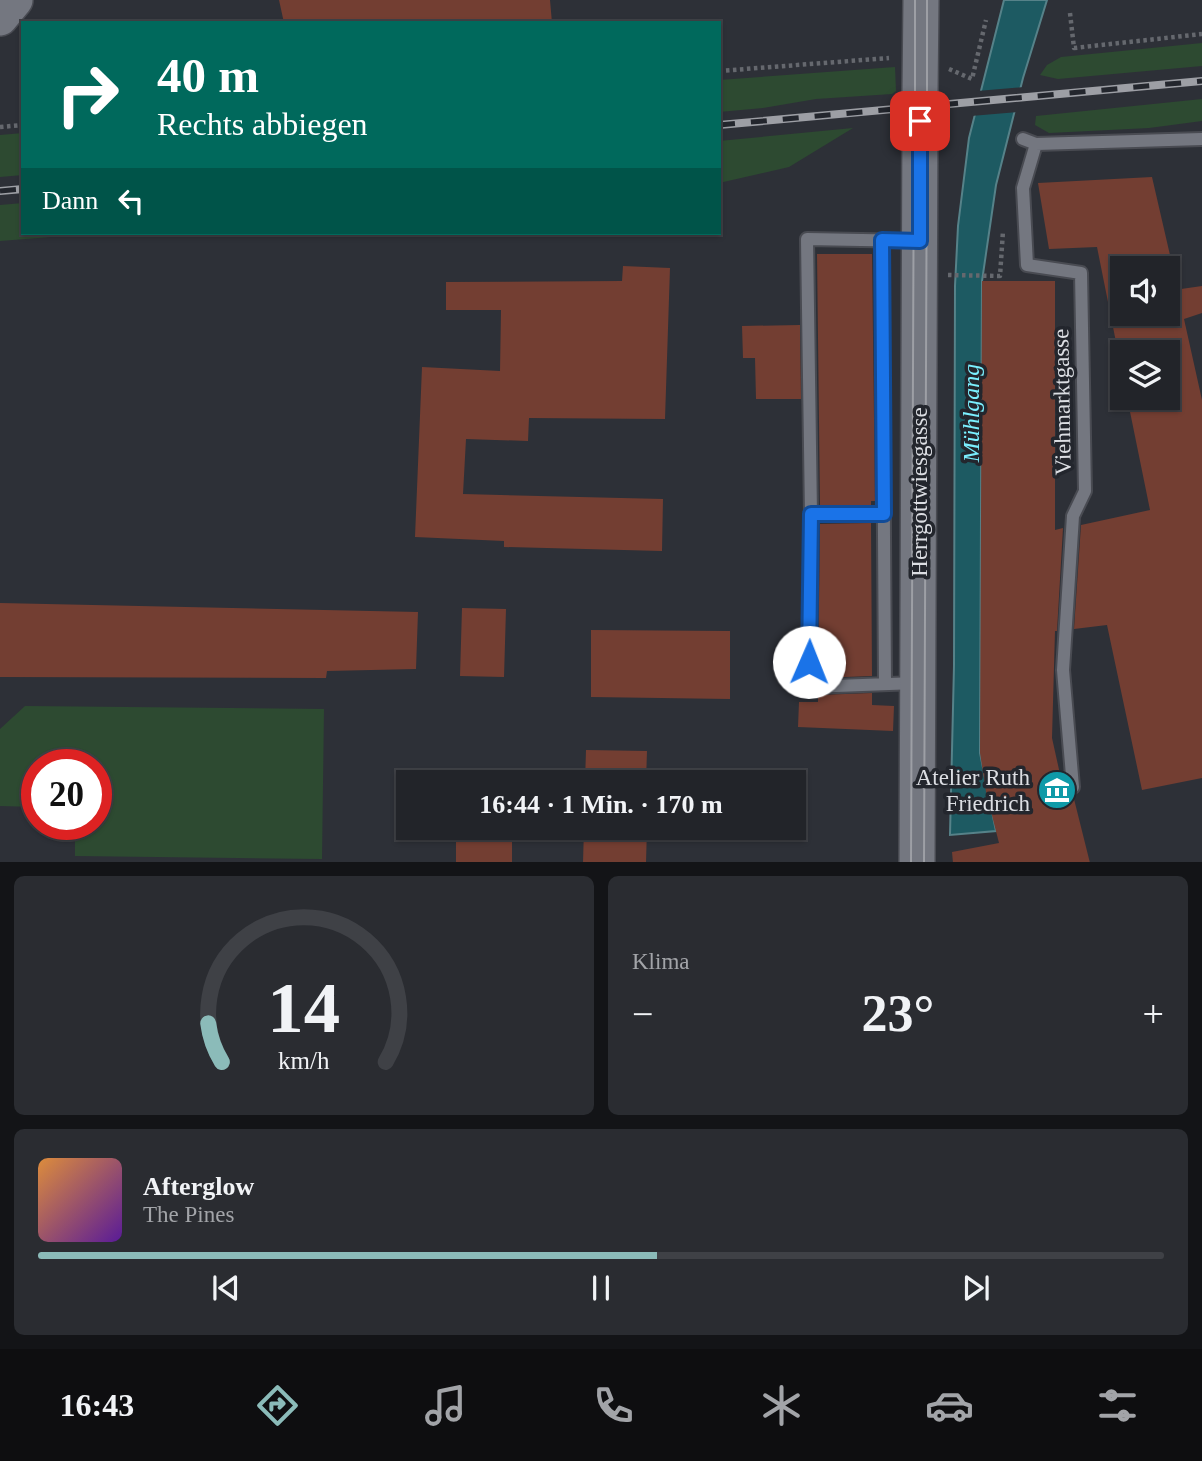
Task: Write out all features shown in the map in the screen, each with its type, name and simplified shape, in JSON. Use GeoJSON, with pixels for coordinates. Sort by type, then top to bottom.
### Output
{"type":"FeatureCollection","features":[{"type":"Feature","properties":{"kind":"main road"},"geometry":{"type":"LineString","coordinates":[[0,18],[15,0]]}},
{"type":"Feature","properties":{"kind":"main road","name":"Herrgottwiesgasse"},"geometry":{"type":"LineString","coordinates":[[917,862],[901,684],[909,241],[920,107],[921,0]]}},
{"type":"Feature","properties":{"kind":"lane"},"geometry":{"type":"LineString","coordinates":[[1023,139],[1036,144],[1202,139]]}},
{"type":"Feature","properties":{"kind":"lane","name":"Viehmarktgasse"},"geometry":{"type":"LineString","coordinates":[[1036,144],[1023,188],[1027,265],[1081,273],[1085,491],[1073,516],[1063,670],[1073,788]]}},
{"type":"Feature","properties":{"kind":"lane"},"geometry":{"type":"LineString","coordinates":[[882,240],[884,514],[901,684],[809,687],[811,514],[807,239],[882,240],[909,241]]}},
{"type":"Feature","properties":{"kind":"lane"},"geometry":{"type":"LineString","coordinates":[[811,514],[884,514]]}},
{"type":"Feature","properties":{"kind":"path"},"geometry":{"type":"LineString","coordinates":[[1070,13],[1074,48],[1202,34]]}},
{"type":"Feature","properties":{"kind":"path"},"geometry":{"type":"LineString","coordinates":[[972,79],[986,20]]}},
{"type":"Feature","properties":{"kind":"path"},"geometry":{"type":"LineString","coordinates":[[721,71],[892,58]]}},
{"type":"Feature","properties":{"kind":"path"},"geometry":{"type":"LineString","coordinates":[[0,127],[21,125]]}},
{"type":"Feature","properties":{"kind":"path"},"geometry":{"type":"LineString","coordinates":[[955,275],[1000,276],[1003,226]]}},
{"type":"Feature","properties":{"kind":"green space"},"geometry":{"type":"Polygon","coordinates":[[[1202,43],[1202,66],[1058,79],[1040,75],[1047,65],[1061,57],[1202,43]]]}},
{"type":"Feature","properties":{"kind":"green space"},"geometry":{"type":"Polygon","coordinates":[[[895,67],[896,91],[892,94],[816,99],[721,112],[721,80],[895,67]]]}},
{"type":"Feature","properties":{"kind":"green space"},"geometry":{"type":"Polygon","coordinates":[[[1202,99],[1202,121],[1149,128],[1049,133],[1035,125],[1036,116],[1202,99]]]}},
{"type":"Feature","properties":{"kind":"green space"},"geometry":{"type":"Polygon","coordinates":[[[853,128],[789,167],[721,183],[721,141],[853,128]]]}},
{"type":"Feature","properties":{"kind":"green space"},"geometry":{"type":"Polygon","coordinates":[[[21,133],[21,175],[0,177],[0,135],[21,133]]]}},
{"type":"Feature","properties":{"kind":"green space"},"geometry":{"type":"Polygon","coordinates":[[[21,203],[21,235],[76,235],[0,241],[0,205],[21,203]]]}},
{"type":"Feature","properties":{"kind":"green space"},"geometry":{"type":"Polygon","coordinates":[[[25,706],[324,709],[322,859],[75,856],[75,840],[112,840],[112,749],[21,749],[21,807],[0,806],[0,729],[25,706]]]}},
{"type":"Feature","properties":{"kind":"water","name":"Mühlgang"},"geometry":{"type":"Polygon","coordinates":[[[1004,0],[1047,0],[1023,78],[996,185],[982,281],[980,753],[996,831],[950,835],[954,666],[955,286],[958,226],[969,138],[1004,0]]]}},
{"type":"Feature","properties":{"kind":"pier"},"geometry":{"type":"Polygon","coordinates":[[[1024,87],[1018,112],[971,116],[977,91],[1024,87]]]}},
{"type":"Feature","properties":{"kind":"building"},"geometry":{"type":"Polygon","coordinates":[[[279,0],[550,0],[552,21],[284,21],[279,0]]]}},
{"type":"Feature","properties":{"kind":"building"},"geometry":{"type":"Polygon","coordinates":[[[1152,177],[1170,256],[1110,256],[1110,312],[1097,247],[1049,249],[1038,183],[1152,177]]]}},
{"type":"Feature","properties":{"kind":"building"},"geometry":{"type":"Polygon","coordinates":[[[817,254],[872,254],[875,501],[871,501],[871,505],[820,506],[817,254]]]}},
{"type":"Feature","properties":{"kind":"building"},"geometry":{"type":"Polygon","coordinates":[[[623,266],[670,268],[665,419],[529,418],[528,441],[466,439],[463,494],[663,499],[662,551],[504,547],[504,541],[415,537],[422,367],[500,371],[501,310],[446,310],[446,282],[622,281],[623,266]]]}},
{"type":"Feature","properties":{"kind":"building"},"geometry":{"type":"Polygon","coordinates":[[[982,281],[1055,281],[1055,530],[1063,528],[1055,631],[1052,738],[1066,801],[1074,799],[1090,862],[953,862],[952,852],[999,843],[986,792],[980,753],[982,281]]]}},
{"type":"Feature","properties":{"kind":"building"},"geometry":{"type":"Polygon","coordinates":[[[1202,286],[1202,313],[1184,319],[1202,400],[1202,778],[1142,790],[1107,625],[1074,629],[1081,525],[1150,510],[1130,410],[1180,410],[1180,340],[1116,340],[1113,326],[1180,326],[1180,289],[1202,286]]]}},
{"type":"Feature","properties":{"kind":"building"},"geometry":{"type":"Polygon","coordinates":[[[800,325],[801,399],[756,399],[755,358],[743,358],[742,326],[800,325]]]}},
{"type":"Feature","properties":{"kind":"building"},"geometry":{"type":"Polygon","coordinates":[[[871,523],[872,676],[818,678],[820,524],[871,523]]]}},
{"type":"Feature","properties":{"kind":"building"},"geometry":{"type":"Polygon","coordinates":[[[0,603],[418,612],[416,669],[327,671],[326,678],[0,677],[0,603]]]}},
{"type":"Feature","properties":{"kind":"building"},"geometry":{"type":"Polygon","coordinates":[[[462,608],[506,609],[504,677],[460,676],[462,608]]]}},
{"type":"Feature","properties":{"kind":"building"},"geometry":{"type":"Polygon","coordinates":[[[591,630],[730,631],[730,699],[591,697],[591,630]]]}},
{"type":"Feature","properties":{"kind":"building"},"geometry":{"type":"Polygon","coordinates":[[[872,693],[872,705],[894,706],[893,731],[798,727],[799,702],[818,702],[818,695],[872,693]]]}},
{"type":"Feature","properties":{"kind":"building"},"geometry":{"type":"Polygon","coordinates":[[[586,750],[647,751],[646,770],[585,770],[586,750]]]}},
{"type":"Feature","properties":{"kind":"building"},"geometry":{"type":"Polygon","coordinates":[[[456,840],[512,840],[512,862],[456,862],[456,840]]]}},
{"type":"Feature","properties":{"kind":"building"},"geometry":{"type":"Polygon","coordinates":[[[584,840],[647,840],[646,862],[583,862],[584,840]]]}},
{"type":"Feature","properties":{"kind":"tram line"},"geometry":{"type":"LineString","coordinates":[[915,0],[915,92]]}},
{"type":"Feature","properties":{"kind":"tram line"},"geometry":{"type":"LineString","coordinates":[[927,0],[927,93]]}},
{"type":"Feature","properties":{"kind":"tram line"},"geometry":{"type":"LineString","coordinates":[[924,862],[927,120]]}},
{"type":"Feature","properties":{"kind":"tram line"},"geometry":{"type":"LineString","coordinates":[[911,862],[914,122]]}},
{"type":"Feature","properties":{"kind":"railway"},"geometry":{"type":"LineString","coordinates":[[721,125],[1202,81]]}},
{"type":"Feature","properties":{"kind":"railway"},"geometry":{"type":"LineString","coordinates":[[0,191],[21,189]]}},
{"type":"Feature","properties":{"kind":"place","name":"Atelier Ruth Friedrich"},"geometry":{"type":"Point","coordinates":[1057,790]}},
{"type":"Feature","properties":{"kind":"route"},"geometry":{"type":"LineString","coordinates":[[809,662],[811,514],[884,514],[882,240],[920,241],[920,121]]}}]}
